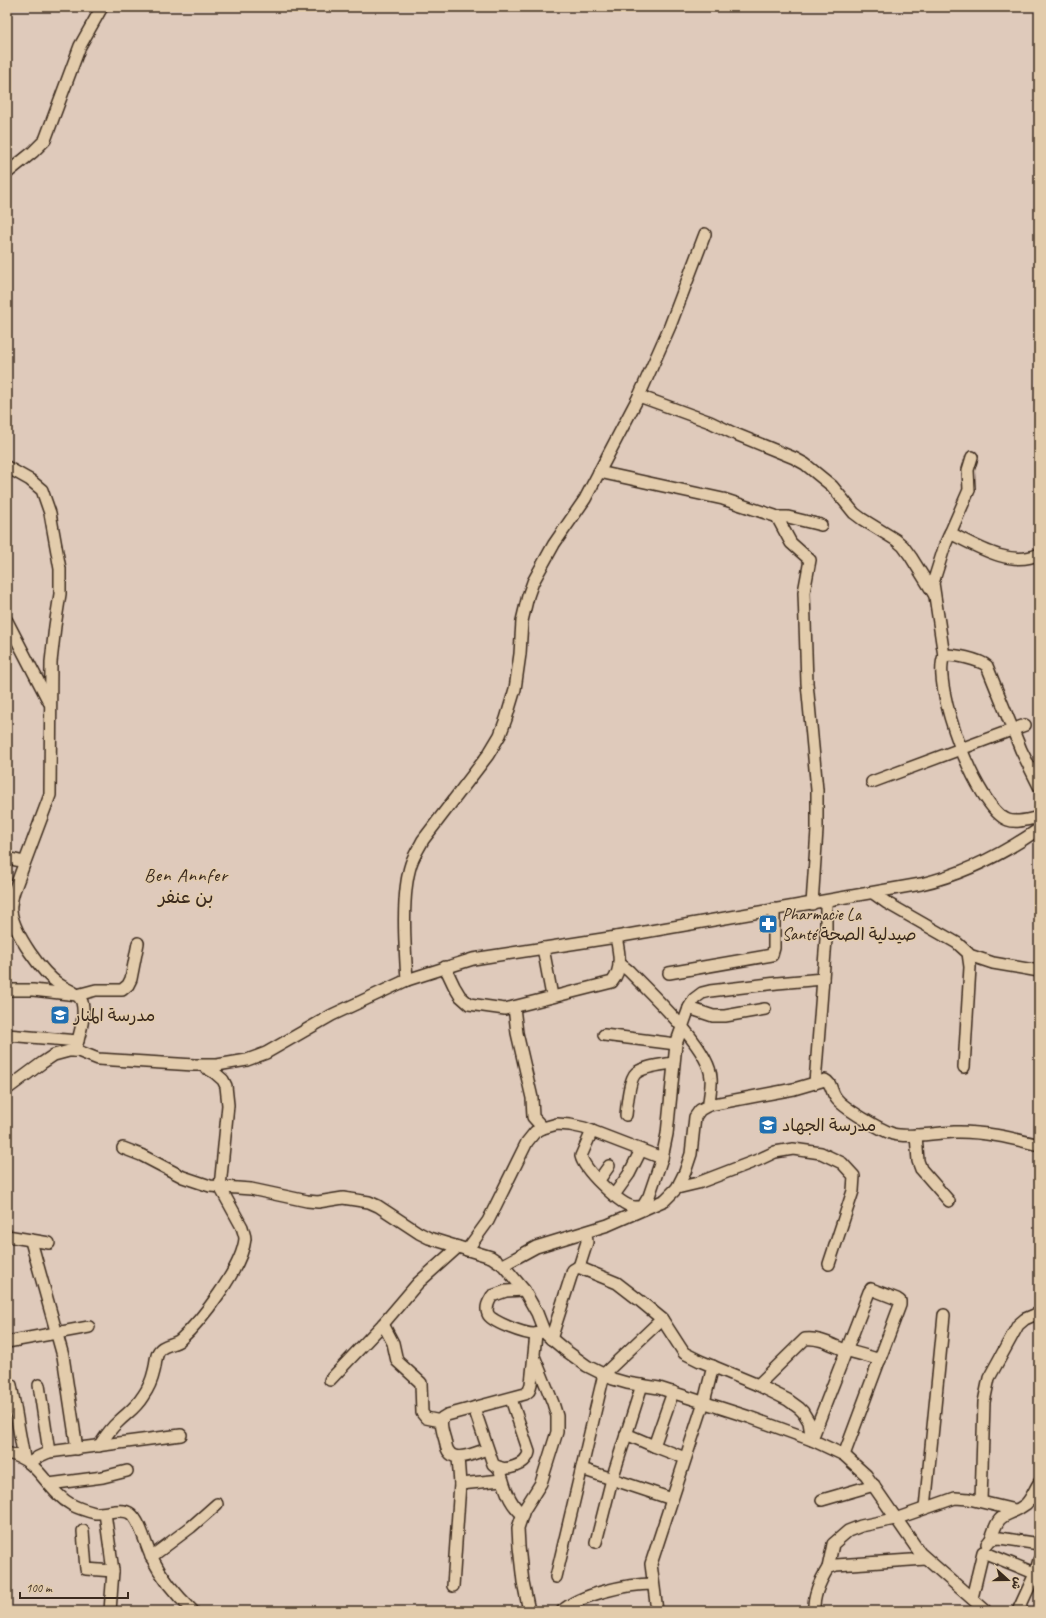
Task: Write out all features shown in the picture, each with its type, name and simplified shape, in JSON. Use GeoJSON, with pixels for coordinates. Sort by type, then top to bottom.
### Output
{"type":"FeatureCollection","features":[{"type":"Feature","properties":{"kind":"street"},"geometry":{"type":"LineString","coordinates":[[7,173],[45,140],[80,46],[102,7]]}},
{"type":"Feature","properties":{"kind":"street"},"geometry":{"type":"LineString","coordinates":[[407,980],[406,894],[411,864],[423,840],[488,755],[500,734],[508,714],[515,689],[520,654],[522,621],[530,589],[546,559],[585,499],[639,396],[670,326],[705,234]]}},
{"type":"Feature","properties":{"kind":"street"},"geometry":{"type":"LineString","coordinates":[[639,396],[710,422],[806,464],[832,486],[854,513],[903,546],[934,594]]}},
{"type":"Feature","properties":{"kind":"street"},"geometry":{"type":"LineString","coordinates":[[972,457],[968,470],[969,490],[950,533],[933,583],[944,656],[942,669],[944,688],[950,718],[961,750],[990,805],[1002,817],[1013,821],[1038,817]]}},
{"type":"Feature","properties":{"kind":"street"},"geometry":{"type":"LineString","coordinates":[[7,467],[30,480],[42,490],[48,503],[56,541],[61,584],[51,662],[50,795],[24,862],[11,902],[11,910],[13,920],[24,941],[46,972],[61,985],[77,995],[80,999],[82,1008],[81,1028],[77,1046]]}},
{"type":"Feature","properties":{"kind":"street"},"geometry":{"type":"LineString","coordinates":[[599,472],[723,499],[777,517],[788,517],[821,525]]}},
{"type":"Feature","properties":{"kind":"street"},"geometry":{"type":"LineString","coordinates":[[777,517],[791,543],[808,557],[810,561],[804,592],[807,683],[817,790],[817,830],[812,904]]}},
{"type":"Feature","properties":{"kind":"street"},"geometry":{"type":"LineString","coordinates":[[950,533],[1000,555],[1011,558],[1025,559],[1039,554]]}},
{"type":"Feature","properties":{"kind":"street"},"geometry":{"type":"LineString","coordinates":[[7,621],[50,704]]}},
{"type":"Feature","properties":{"kind":"street"},"geometry":{"type":"LineString","coordinates":[[944,656],[960,656],[982,662],[987,666],[1021,750],[1039,786]]}},
{"type":"Feature","properties":{"kind":"street"},"geometry":{"type":"LineString","coordinates":[[872,782],[1025,725]]}},
{"type":"Feature","properties":{"kind":"street"},"geometry":{"type":"LineString","coordinates":[[7,1035],[77,1046],[103,1059],[202,1065],[232,1063],[266,1053],[332,1015],[407,980],[445,967],[473,959],[826,902],[921,884],[962,871],[992,858],[1039,829]]}},
{"type":"Feature","properties":{"kind":"street"},"geometry":{"type":"LineString","coordinates":[[7,858],[24,862]]}},
{"type":"Feature","properties":{"kind":"street"},"geometry":{"type":"LineString","coordinates":[[873,893],[887,903],[957,943],[966,950],[969,955],[970,967],[964,1068]]}},
{"type":"Feature","properties":{"kind":"street"},"geometry":{"type":"LineString","coordinates":[[815,1083],[824,979],[826,902]]}},
{"type":"Feature","properties":{"kind":"street"},"geometry":{"type":"LineString","coordinates":[[669,973],[772,955],[774,948],[774,910]]}},
{"type":"Feature","properties":{"kind":"street"},"geometry":{"type":"LineString","coordinates":[[445,967],[457,991],[469,1004],[505,1009],[612,982],[616,977],[620,964],[616,937]]}},
{"type":"Feature","properties":{"kind":"street"},"geometry":{"type":"LineString","coordinates":[[7,990],[41,991],[77,995],[96,990],[122,990],[126,988],[132,979],[138,943]]}},
{"type":"Feature","properties":{"kind":"street"},"geometry":{"type":"LineString","coordinates":[[543,948],[552,996]]}},
{"type":"Feature","properties":{"kind":"street"},"geometry":{"type":"LineString","coordinates":[[969,955],[993,963],[1039,971]]}},
{"type":"Feature","properties":{"kind":"street"},"geometry":{"type":"LineString","coordinates":[[620,964],[629,971],[682,1026],[706,1061],[711,1077],[709,1096],[710,1106]]}},
{"type":"Feature","properties":{"kind":"street"},"geometry":{"type":"LineString","coordinates":[[592,1131],[581,1156],[587,1168],[614,1195],[630,1206],[643,1206],[649,1196],[662,1158],[667,1134],[676,1044],[694,998],[702,993],[710,991],[824,979]]}},
{"type":"Feature","properties":{"kind":"street"},"geometry":{"type":"LineString","coordinates":[[514,1007],[517,1033],[532,1098],[533,1117],[543,1128]]}},
{"type":"Feature","properties":{"kind":"street"},"geometry":{"type":"LineString","coordinates":[[689,1008],[713,1016],[725,1016],[765,1009]]}},
{"type":"Feature","properties":{"kind":"street"},"geometry":{"type":"LineString","coordinates":[[604,1035],[676,1044]]}},
{"type":"Feature","properties":{"kind":"street"},"geometry":{"type":"LineString","coordinates":[[7,1100],[10,1087],[54,1056],[77,1046]]}},
{"type":"Feature","properties":{"kind":"street"},"geometry":{"type":"LineString","coordinates":[[626,1116],[632,1080],[635,1074],[648,1068],[673,1063]]}},
{"type":"Feature","properties":{"kind":"street"},"geometry":{"type":"LineString","coordinates":[[99,1446],[109,1431],[130,1413],[144,1395],[155,1370],[156,1360],[160,1350],[166,1345],[178,1341],[207,1310],[220,1293],[240,1256],[243,1246],[244,1234],[220,1187],[227,1126],[228,1094],[223,1080],[202,1065]]}},
{"type":"Feature","properties":{"kind":"street"},"geometry":{"type":"LineString","coordinates":[[503,1265],[536,1247],[586,1233],[608,1225],[665,1200],[678,1188],[691,1154],[695,1117],[700,1110],[710,1106],[794,1089],[823,1080],[828,1081],[835,1098],[838,1101],[875,1125],[894,1134],[916,1135],[954,1132],[975,1133],[1039,1145]]}},
{"type":"Feature","properties":{"kind":"street"},"geometry":{"type":"LineString","coordinates":[[330,1380],[383,1324],[418,1283],[462,1248],[488,1221],[527,1142],[535,1132],[557,1124],[584,1128],[662,1158]]}},
{"type":"Feature","properties":{"kind":"street"},"geometry":{"type":"LineString","coordinates":[[916,1135],[918,1160],[921,1169],[949,1201]]}},
{"type":"Feature","properties":{"kind":"street"},"geometry":{"type":"LineString","coordinates":[[123,1148],[195,1182],[210,1186],[251,1189],[307,1201],[318,1202],[343,1198],[360,1200],[378,1206],[418,1233],[442,1243],[491,1257],[503,1265],[524,1290],[537,1313],[540,1332],[534,1356],[532,1378],[529,1390],[525,1394],[511,1399],[447,1415],[441,1421]]}},
{"type":"Feature","properties":{"kind":"street"},"geometry":{"type":"LineString","coordinates":[[678,1188],[698,1183],[775,1152],[793,1149],[821,1152],[842,1163],[854,1176],[853,1191],[829,1264]]}},
{"type":"Feature","properties":{"kind":"street"},"geometry":{"type":"LineString","coordinates":[[614,1195],[629,1174],[641,1150]]}},
{"type":"Feature","properties":{"kind":"street"},"geometry":{"type":"LineString","coordinates":[[599,1180],[609,1166]]}},
{"type":"Feature","properties":{"kind":"street"},"geometry":{"type":"LineString","coordinates":[[579,1267],[587,1242],[586,1233]]}},
{"type":"Feature","properties":{"kind":"street"},"geometry":{"type":"LineString","coordinates":[[7,1236],[49,1243]]}},
{"type":"Feature","properties":{"kind":"street"},"geometry":{"type":"LineString","coordinates":[[31,1240],[63,1356],[77,1449]]}},
{"type":"Feature","properties":{"kind":"street"},"geometry":{"type":"LineString","coordinates":[[551,1339],[573,1270],[575,1267],[579,1267],[617,1283],[662,1319],[682,1350],[690,1356],[758,1385],[788,1400],[803,1412],[809,1422],[812,1440]]}},
{"type":"Feature","properties":{"kind":"street"},"geometry":{"type":"LineString","coordinates":[[812,1440],[868,1292],[872,1289],[876,1290],[900,1301],[900,1305],[880,1360],[844,1455]]}},
{"type":"Feature","properties":{"kind":"street"},"geometry":{"type":"LineString","coordinates":[[524,1290],[506,1291],[492,1296],[487,1308],[491,1319],[498,1323],[540,1332],[582,1363],[627,1383],[674,1392],[812,1440],[844,1455],[866,1475],[874,1485],[895,1519],[926,1559],[986,1611]]}},
{"type":"Feature","properties":{"kind":"street"},"geometry":{"type":"LineString","coordinates":[[981,1501],[984,1402],[989,1378],[1018,1325],[1039,1313]]}},
{"type":"Feature","properties":{"kind":"street"},"geometry":{"type":"LineString","coordinates":[[925,1508],[944,1315]]}},
{"type":"Feature","properties":{"kind":"street"},"geometry":{"type":"LineString","coordinates":[[556,1577],[604,1374],[662,1319]]}},
{"type":"Feature","properties":{"kind":"street"},"geometry":{"type":"LineString","coordinates":[[383,1324],[393,1343],[397,1361],[421,1383],[422,1413],[426,1418],[441,1421]]}},
{"type":"Feature","properties":{"kind":"street"},"geometry":{"type":"LineString","coordinates":[[7,1342],[89,1327]]}},
{"type":"Feature","properties":{"kind":"street"},"geometry":{"type":"LineString","coordinates":[[758,1385],[805,1339],[811,1338],[823,1341],[846,1350],[880,1360]]}},
{"type":"Feature","properties":{"kind":"street"},"geometry":{"type":"LineString","coordinates":[[529,1611],[523,1582],[518,1535],[522,1514],[541,1484],[557,1432],[557,1416],[534,1356]]}},
{"type":"Feature","properties":{"kind":"street"},"geometry":{"type":"LineString","coordinates":[[657,1611],[651,1564],[704,1402],[713,1366]]}},
{"type":"Feature","properties":{"kind":"street"},"geometry":{"type":"LineString","coordinates":[[11,1385],[27,1460],[61,1498],[77,1507],[96,1513],[124,1512],[131,1514],[137,1522],[152,1557],[165,1580],[193,1611]]}},
{"type":"Feature","properties":{"kind":"street"},"geometry":{"type":"LineString","coordinates":[[596,1542],[612,1479],[642,1385]]}},
{"type":"Feature","properties":{"kind":"street"},"geometry":{"type":"LineString","coordinates":[[39,1386],[49,1452]]}},
{"type":"Feature","properties":{"kind":"street"},"geometry":{"type":"LineString","coordinates":[[654,1446],[674,1392]]}},
{"type":"Feature","properties":{"kind":"street"},"geometry":{"type":"LineString","coordinates":[[474,1408],[493,1464],[499,1468],[509,1467],[525,1462],[529,1455],[511,1399]]}},
{"type":"Feature","properties":{"kind":"street"},"geometry":{"type":"LineString","coordinates":[[441,1421],[448,1450],[452,1455],[458,1457],[487,1449]]}},
{"type":"Feature","properties":{"kind":"street"},"geometry":{"type":"LineString","coordinates":[[626,1434],[685,1458]]}},
{"type":"Feature","properties":{"kind":"street"},"geometry":{"type":"LineString","coordinates":[[7,1454],[27,1460],[49,1452],[182,1435]]}},
{"type":"Feature","properties":{"kind":"street"},"geometry":{"type":"LineString","coordinates":[[453,1586],[460,1484],[458,1457]]}},
{"type":"Feature","properties":{"kind":"street"},"geometry":{"type":"LineString","coordinates":[[499,1468],[502,1480],[511,1501],[516,1510],[522,1514]]}},
{"type":"Feature","properties":{"kind":"street"},"geometry":{"type":"LineString","coordinates":[[582,1469],[672,1498]]}},
{"type":"Feature","properties":{"kind":"street"},"geometry":{"type":"LineString","coordinates":[[49,1484],[103,1477],[127,1471]]}},
{"type":"Feature","properties":{"kind":"street"},"geometry":{"type":"LineString","coordinates":[[460,1484],[502,1480]]}},
{"type":"Feature","properties":{"kind":"street"},"geometry":{"type":"LineString","coordinates":[[972,1598],[986,1544],[991,1539],[996,1523],[1002,1515],[1027,1503],[1039,1483]]}},
{"type":"Feature","properties":{"kind":"street"},"geometry":{"type":"LineString","coordinates":[[822,1500],[874,1485]]}},
{"type":"Feature","properties":{"kind":"street"},"geometry":{"type":"LineString","coordinates":[[814,1611],[817,1590],[828,1568],[833,1544],[848,1531],[874,1522],[895,1519],[955,1498],[981,1501],[1015,1510]]}},
{"type":"Feature","properties":{"kind":"street"},"geometry":{"type":"LineString","coordinates":[[152,1557],[191,1527],[216,1504]]}},
{"type":"Feature","properties":{"kind":"street"},"geometry":{"type":"LineString","coordinates":[[105,1513],[113,1571],[110,1611]]}},
{"type":"Feature","properties":{"kind":"street"},"geometry":{"type":"LineString","coordinates":[[83,1531],[86,1569],[113,1571]]}},
{"type":"Feature","properties":{"kind":"street"},"geometry":{"type":"LineString","coordinates":[[991,1539],[1000,1538],[1039,1544]]}},
{"type":"Feature","properties":{"kind":"street"},"geometry":{"type":"LineString","coordinates":[[984,1552],[1037,1574]]}},
{"type":"Feature","properties":{"kind":"street"},"geometry":{"type":"LineString","coordinates":[[828,1568],[836,1565],[926,1559]]}},
{"type":"Feature","properties":{"kind":"street"},"geometry":{"type":"LineString","coordinates":[[1018,1611],[1037,1574],[1039,1560]]}},
{"type":"Feature","properties":{"kind":"street"},"geometry":{"type":"LineString","coordinates":[[562,1611],[575,1601],[586,1597],[633,1586],[653,1584]]}},
{"type":"Feature","properties":{"kind":"place","name":"Pharmacie La Santé صيدلية الصحة"},"geometry":{"type":"Point","coordinates":[768,924]}},
{"type":"Feature","properties":{"kind":"place","name":"مدرسة المنار"},"geometry":{"type":"Point","coordinates":[60,1015]}},
{"type":"Feature","properties":{"kind":"place","name":"مدرسة الجهاد"},"geometry":{"type":"Point","coordinates":[768,1125]}},
{"type":"Feature","properties":{"kind":"district","name":"Ben Annfer بن عنفر"},"geometry":{"type":"Point","coordinates":[186,886]}}]}
